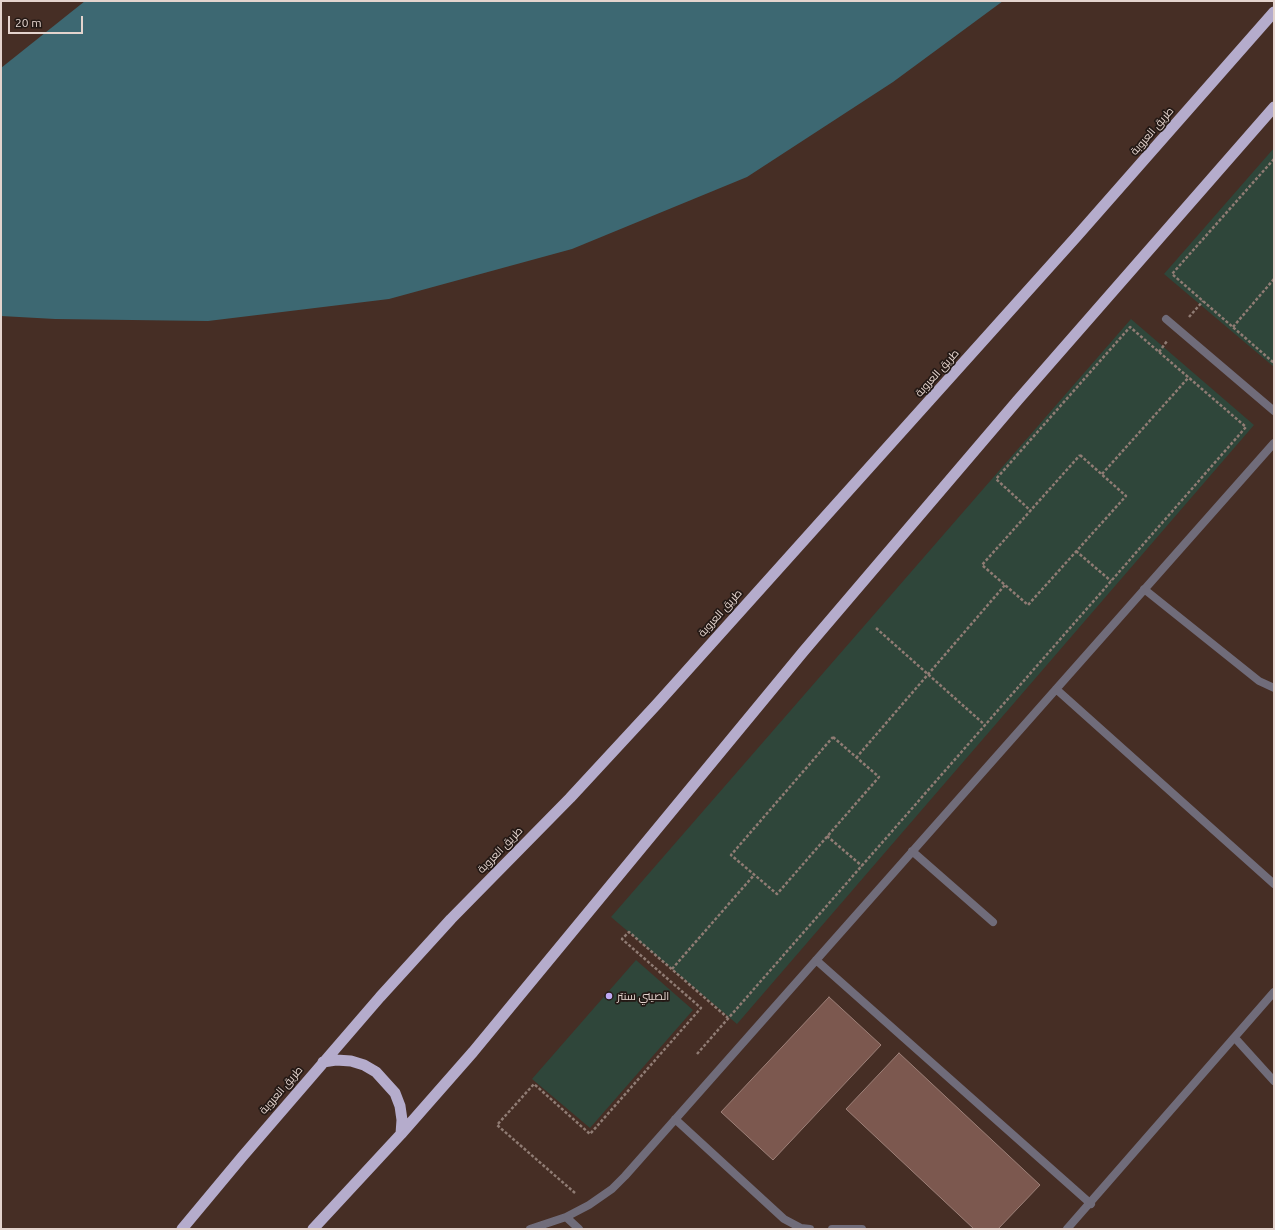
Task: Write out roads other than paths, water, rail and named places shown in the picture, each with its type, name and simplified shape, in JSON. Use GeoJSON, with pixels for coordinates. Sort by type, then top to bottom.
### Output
{"type":"FeatureCollection","features":[{"type":"Feature","properties":{"kind":"highway","name":"طريق العروبة"},"geometry":{"type":"LineString","coordinates":[[182,1229],[323,1062],[451,919],[570,798],[657,704],[1077,236],[1274,12]]}},
{"type":"Feature","properties":{"kind":"highway"},"geometry":{"type":"LineString","coordinates":[[313,1229],[401,1134],[473,1052],[803,652],[1017,401],[1274,107]]}},
{"type":"Feature","properties":{"kind":"highway"},"geometry":{"type":"LineString","coordinates":[[323,1062],[336,1060],[350,1061],[364,1065],[376,1072],[395,1093],[400,1106],[402,1120],[401,1134]]}},
{"type":"Feature","properties":{"kind":"street"},"geometry":{"type":"LineString","coordinates":[[1166,319],[1274,411]]}},
{"type":"Feature","properties":{"kind":"street"},"geometry":{"type":"LineString","coordinates":[[530,1229],[566,1217],[589,1205],[612,1189],[1274,443]]}},
{"type":"Feature","properties":{"kind":"street"},"geometry":{"type":"LineString","coordinates":[[1144,589],[1259,681],[1274,688]]}},
{"type":"Feature","properties":{"kind":"street"},"geometry":{"type":"LineString","coordinates":[[1056,689],[1274,884]]}},
{"type":"Feature","properties":{"kind":"street"},"geometry":{"type":"LineString","coordinates":[[912,851],[993,922]]}},
{"type":"Feature","properties":{"kind":"street"},"geometry":{"type":"LineString","coordinates":[[816,960],[1091,1204]]}},
{"type":"Feature","properties":{"kind":"street"},"geometry":{"type":"LineString","coordinates":[[1067,1229],[1091,1204],[1274,992]]}},
{"type":"Feature","properties":{"kind":"street"},"geometry":{"type":"LineString","coordinates":[[1235,1038],[1274,1081]]}},
{"type":"Feature","properties":{"kind":"street"},"geometry":{"type":"LineString","coordinates":[[675,1119],[784,1219],[801,1228],[810,1229]]}},
{"type":"Feature","properties":{"kind":"street"},"geometry":{"type":"LineString","coordinates":[[566,1217],[579,1229]]}},
{"type":"Feature","properties":{"kind":"street"},"geometry":{"type":"LineString","coordinates":[[832,1229],[862,1229]]}},
{"type":"Feature","properties":{"kind":"water"},"geometry":{"type":"Polygon","coordinates":[[[85,1],[1003,1],[893,82],[747,177],[572,249],[389,299],[208,321],[55,319],[1,316],[1,68],[85,1]]]}},
{"type":"Feature","properties":{"kind":"place","name":"الصيني سنتر"},"geometry":{"type":"Point","coordinates":[609,996]}}]}
